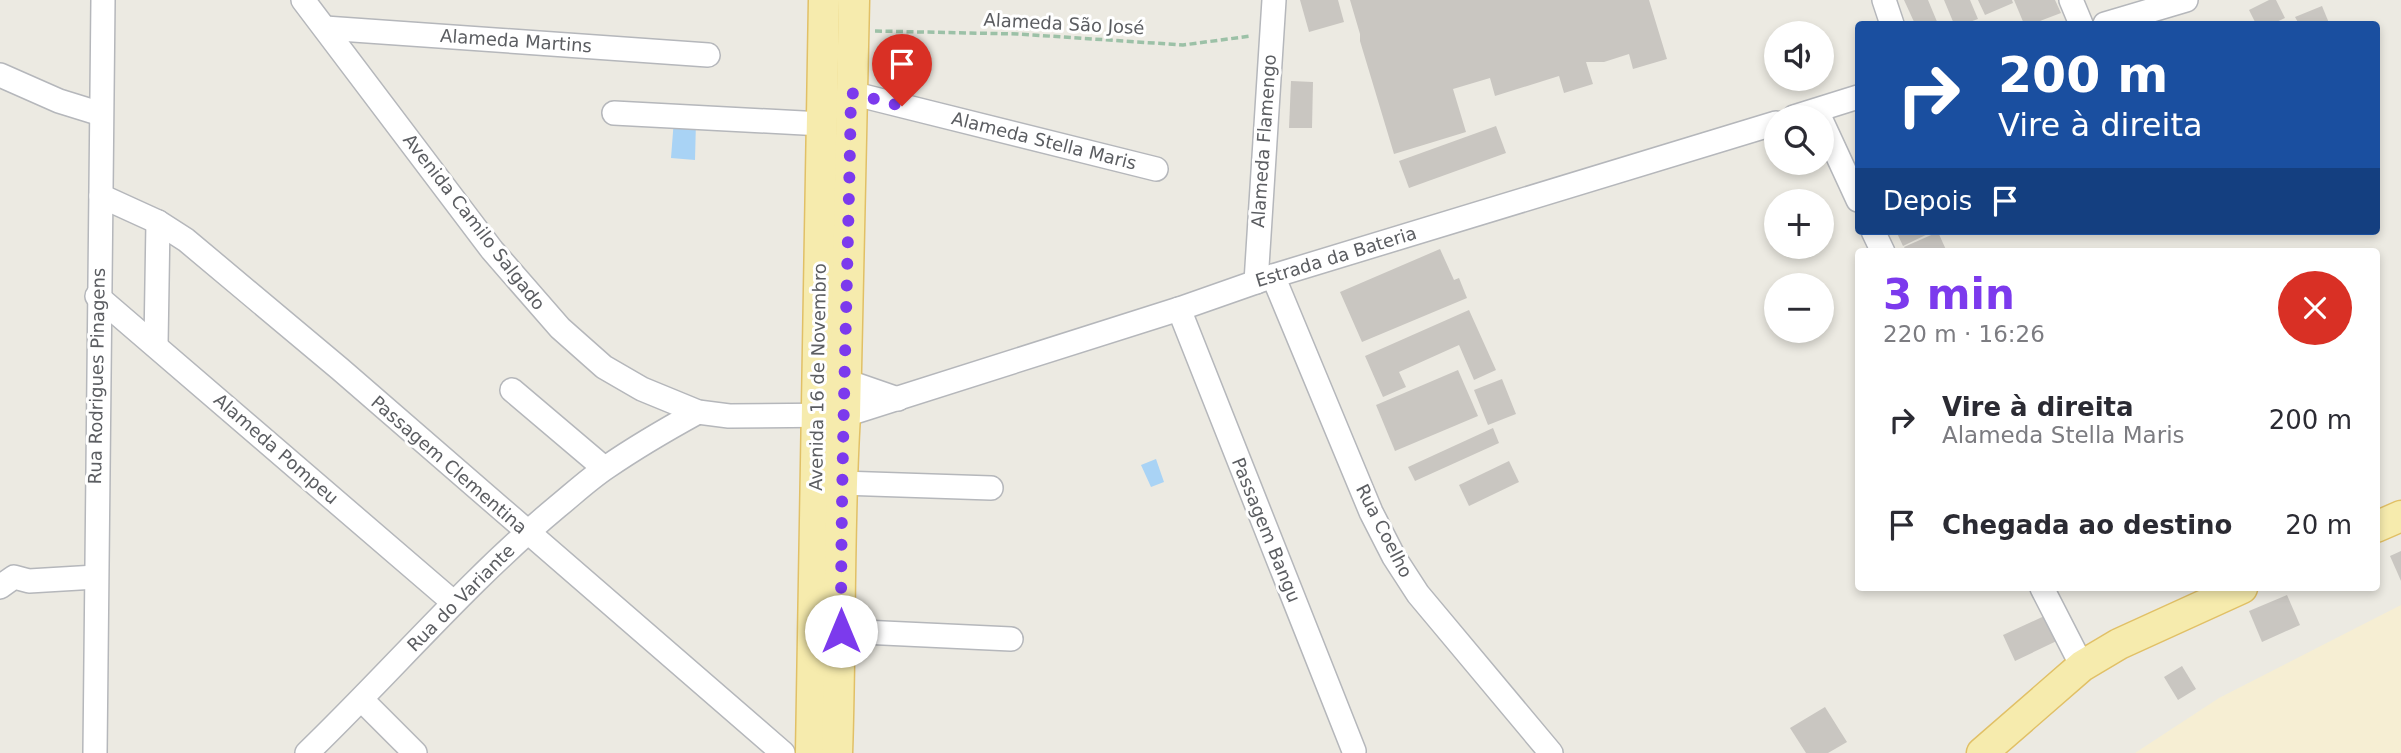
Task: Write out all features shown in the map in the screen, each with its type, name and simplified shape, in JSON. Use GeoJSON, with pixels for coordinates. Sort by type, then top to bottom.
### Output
{"type":"FeatureCollection","features":[{"type":"Feature","properties":{"kind":"main road","name":"Avenida 16 de Novembro"},"geometry":{"type":"LineString","coordinates":[[811,753],[832,415],[822,124],[824,0]]}},
{"type":"Feature","properties":{"kind":"main road","name":"Avenida 16 de Novembro"},"geometry":{"type":"LineString","coordinates":[[832,379],[851,93],[854,0]]}},
{"type":"Feature","properties":{"kind":"main road","name":"Avenida 16 de Novembro"},"geometry":{"type":"LineString","coordinates":[[832,415],[841,483],[841,631],[837,753]]}},
{"type":"Feature","properties":{"kind":"main road"},"geometry":{"type":"LineString","coordinates":[[2380,525],[2401,516]]}},
{"type":"Feature","properties":{"kind":"main road"},"geometry":{"type":"LineString","coordinates":[[1982,753],[2082,666],[2119,644],[2235,591]]}},
{"type":"Feature","properties":{"kind":"street","name":"Rua Rodrigues Pinagens"},"geometry":{"type":"LineString","coordinates":[[95,753],[97,296],[103,0]]}},
{"type":"Feature","properties":{"kind":"street","name":"Avenida Camilo Salgado"},"geometry":{"type":"LineString","coordinates":[[303,0],[492,250],[560,328],[604,367],[642,390],[698,412],[729,416],[832,415]]}},
{"type":"Feature","properties":{"kind":"street","name":"Alameda Flamengo"},"geometry":{"type":"LineString","coordinates":[[1264,279],[1274,0]]}},
{"type":"Feature","properties":{"kind":"street"},"geometry":{"type":"LineString","coordinates":[[1884,0],[1891,21]]}},
{"type":"Feature","properties":{"kind":"street"},"geometry":{"type":"LineString","coordinates":[[2071,0],[2080,21]]}},
{"type":"Feature","properties":{"kind":"street"},"geometry":{"type":"LineString","coordinates":[[2115,21],[2186,0]]}},
{"type":"Feature","properties":{"kind":"street","name":"Alameda Martins"},"geometry":{"type":"LineString","coordinates":[[325,28],[708,55]]}},
{"type":"Feature","properties":{"kind":"street"},"geometry":{"type":"LineString","coordinates":[[0,75],[58,101],[101,114]]}},
{"type":"Feature","properties":{"kind":"street","name":"Alameda Stella Maris"},"geometry":{"type":"LineString","coordinates":[[851,93],[1156,169]]}},
{"type":"Feature","properties":{"kind":"street"},"geometry":{"type":"LineString","coordinates":[[1834,109],[1855,98]]}},
{"type":"Feature","properties":{"kind":"street"},"geometry":{"type":"LineString","coordinates":[[614,113],[822,124]]}},
{"type":"Feature","properties":{"kind":"street","name":"Estrada da Bateria"},"geometry":{"type":"LineString","coordinates":[[832,415],[898,399],[1264,279],[1764,127]]}},
{"type":"Feature","properties":{"kind":"street"},"geometry":{"type":"LineString","coordinates":[[1834,148],[1855,194]]}},
{"type":"Feature","properties":{"kind":"street","name":"Passagem Clementina"},"geometry":{"type":"LineString","coordinates":[[101,196],[158,222],[186,240],[783,753]]}},
{"type":"Feature","properties":{"kind":"street"},"geometry":{"type":"LineString","coordinates":[[156,344],[158,222]]}},
{"type":"Feature","properties":{"kind":"street","name":"Rua Coelho"},"geometry":{"type":"LineString","coordinates":[[1264,279],[1394,557],[1418,594],[1552,753]]}},
{"type":"Feature","properties":{"kind":"street","name":"Alameda Pompeu"},"geometry":{"type":"LineString","coordinates":[[97,296],[156,344],[453,603]]}},
{"type":"Feature","properties":{"kind":"street","name":"Passagem Bangu"},"geometry":{"type":"LineString","coordinates":[[1179,309],[1354,751]]}},
{"type":"Feature","properties":{"kind":"street"},"geometry":{"type":"LineString","coordinates":[[832,379],[898,399]]}},
{"type":"Feature","properties":{"kind":"street"},"geometry":{"type":"LineString","coordinates":[[512,390],[604,468]]}},
{"type":"Feature","properties":{"kind":"street","name":"Rua do Variante"},"geometry":{"type":"LineString","coordinates":[[307,753],[362,700],[453,603],[526,533],[604,468],[698,412]]}},
{"type":"Feature","properties":{"kind":"street"},"geometry":{"type":"LineString","coordinates":[[841,483],[991,488]]}},
{"type":"Feature","properties":{"kind":"street"},"geometry":{"type":"LineString","coordinates":[[4,576],[29,581],[96,577]]}},
{"type":"Feature","properties":{"kind":"street"},"geometry":{"type":"LineString","coordinates":[[2044,591],[2082,666]]}},
{"type":"Feature","properties":{"kind":"street"},"geometry":{"type":"LineString","coordinates":[[841,631],[1011,639]]}},
{"type":"Feature","properties":{"kind":"street"},"geometry":{"type":"LineString","coordinates":[[362,700],[415,753]]}},
{"type":"Feature","properties":{"kind":"path","name":"Alameda São José"},"geometry":{"type":"LineString","coordinates":[[854,31],[1018,34],[1183,45],[1271,33]]}},
{"type":"Feature","properties":{"kind":"sand"},"geometry":{"type":"Polygon","coordinates":[[[2401,605],[2401,753],[2135,753],[2219,698],[2401,605]]]}},
{"type":"Feature","properties":{"kind":"water"},"geometry":{"type":"Polygon","coordinates":[[[674,119],[696,121],[695,160],[671,158],[674,119]]]}},
{"type":"Feature","properties":{"kind":"water"},"geometry":{"type":"Polygon","coordinates":[[[1156,459],[1164,482],[1151,487],[1141,465],[1156,459]]]}},
{"type":"Feature","properties":{"kind":"building"},"geometry":{"type":"Polygon","coordinates":[[[1300,0],[1338,0],[1344,22],[1309,32],[1300,0]]]}},
{"type":"Feature","properties":{"kind":"building"},"geometry":{"type":"Polygon","coordinates":[[[1350,0],[1649,0],[1667,59],[1633,69],[1629,54],[1604,62],[1586,62],[1593,84],[1564,93],[1559,76],[1495,96],[1490,78],[1453,89],[1466,132],[1394,154],[1350,0]]]}},
{"type":"Feature","properties":{"kind":"building"},"geometry":{"type":"Polygon","coordinates":[[[1904,0],[1928,0],[1937,21],[1914,21],[1904,0]]]}},
{"type":"Feature","properties":{"kind":"building"},"geometry":{"type":"Polygon","coordinates":[[[1944,0],[1970,0],[1978,19],[1953,21],[1944,0]]]}},
{"type":"Feature","properties":{"kind":"building"},"geometry":{"type":"Polygon","coordinates":[[[1978,0],[2012,0],[2013,3],[1985,15],[1978,0]]]}},
{"type":"Feature","properties":{"kind":"building"},"geometry":{"type":"Polygon","coordinates":[[[2014,0],[2055,0],[2061,13],[2040,21],[2023,21],[2014,0]]]}},
{"type":"Feature","properties":{"kind":"building"},"geometry":{"type":"Polygon","coordinates":[[[2269,0],[2276,0],[2285,18],[2278,21],[2254,21],[2249,10],[2269,0]]]}},
{"type":"Feature","properties":{"kind":"building"},"geometry":{"type":"Polygon","coordinates":[[[2322,6],[2328,21],[2297,21],[2295,17],[2322,6]]]}},
{"type":"Feature","properties":{"kind":"building"},"geometry":{"type":"Polygon","coordinates":[[[1291,81],[1313,82],[1312,128],[1289,128],[1291,81]]]}},
{"type":"Feature","properties":{"kind":"building"},"geometry":{"type":"Polygon","coordinates":[[[1496,126],[1506,153],[1409,188],[1399,161],[1496,126]]]}},
{"type":"Feature","properties":{"kind":"building"},"geometry":{"type":"Polygon","coordinates":[[[1898,235],[1926,235],[1903,246],[1898,235]]]}},
{"type":"Feature","properties":{"kind":"building"},"geometry":{"type":"Polygon","coordinates":[[[1931,235],[1939,235],[1945,248],[1905,248],[1931,235]]]}},
{"type":"Feature","properties":{"kind":"building"},"geometry":{"type":"Polygon","coordinates":[[[1440,249],[1454,280],[1459,278],[1467,298],[1362,342],[1340,292],[1440,249]]]}},
{"type":"Feature","properties":{"kind":"building"},"geometry":{"type":"Polygon","coordinates":[[[1469,310],[1496,370],[1474,380],[1459,345],[1399,372],[1406,387],[1383,397],[1365,356],[1469,310]]]}},
{"type":"Feature","properties":{"kind":"building"},"geometry":{"type":"Polygon","coordinates":[[[1458,370],[1478,416],[1395,451],[1376,405],[1458,370]]]}},
{"type":"Feature","properties":{"kind":"building"},"geometry":{"type":"Polygon","coordinates":[[[1502,379],[1516,414],[1488,425],[1474,390],[1502,379]]]}},
{"type":"Feature","properties":{"kind":"building"},"geometry":{"type":"Polygon","coordinates":[[[1493,428],[1499,443],[1415,481],[1408,467],[1493,428]]]}},
{"type":"Feature","properties":{"kind":"building"},"geometry":{"type":"Polygon","coordinates":[[[1509,461],[1519,482],[1469,506],[1459,485],[1509,461]]]}},
{"type":"Feature","properties":{"kind":"building"},"geometry":{"type":"Polygon","coordinates":[[[2401,551],[2401,581],[2390,556],[2401,551]]]}},
{"type":"Feature","properties":{"kind":"building"},"geometry":{"type":"Polygon","coordinates":[[[2287,595],[2300,625],[2262,642],[2249,611],[2287,595]]]}},
{"type":"Feature","properties":{"kind":"building"},"geometry":{"type":"Polygon","coordinates":[[[2053,612],[2065,637],[2015,661],[2003,635],[2053,612]]]}},
{"type":"Feature","properties":{"kind":"building"},"geometry":{"type":"Polygon","coordinates":[[[2182,666],[2196,689],[2178,700],[2164,677],[2182,666]]]}},
{"type":"Feature","properties":{"kind":"building"},"geometry":{"type":"Polygon","coordinates":[[[1825,707],[1847,742],[1828,753],[1806,753],[1790,728],[1825,707]]]}},
{"type":"Feature","properties":{"kind":"route"},"geometry":{"type":"LineString","coordinates":[[841,631],[841,483],[845,415],[851,93],[902,106]]}}]}
